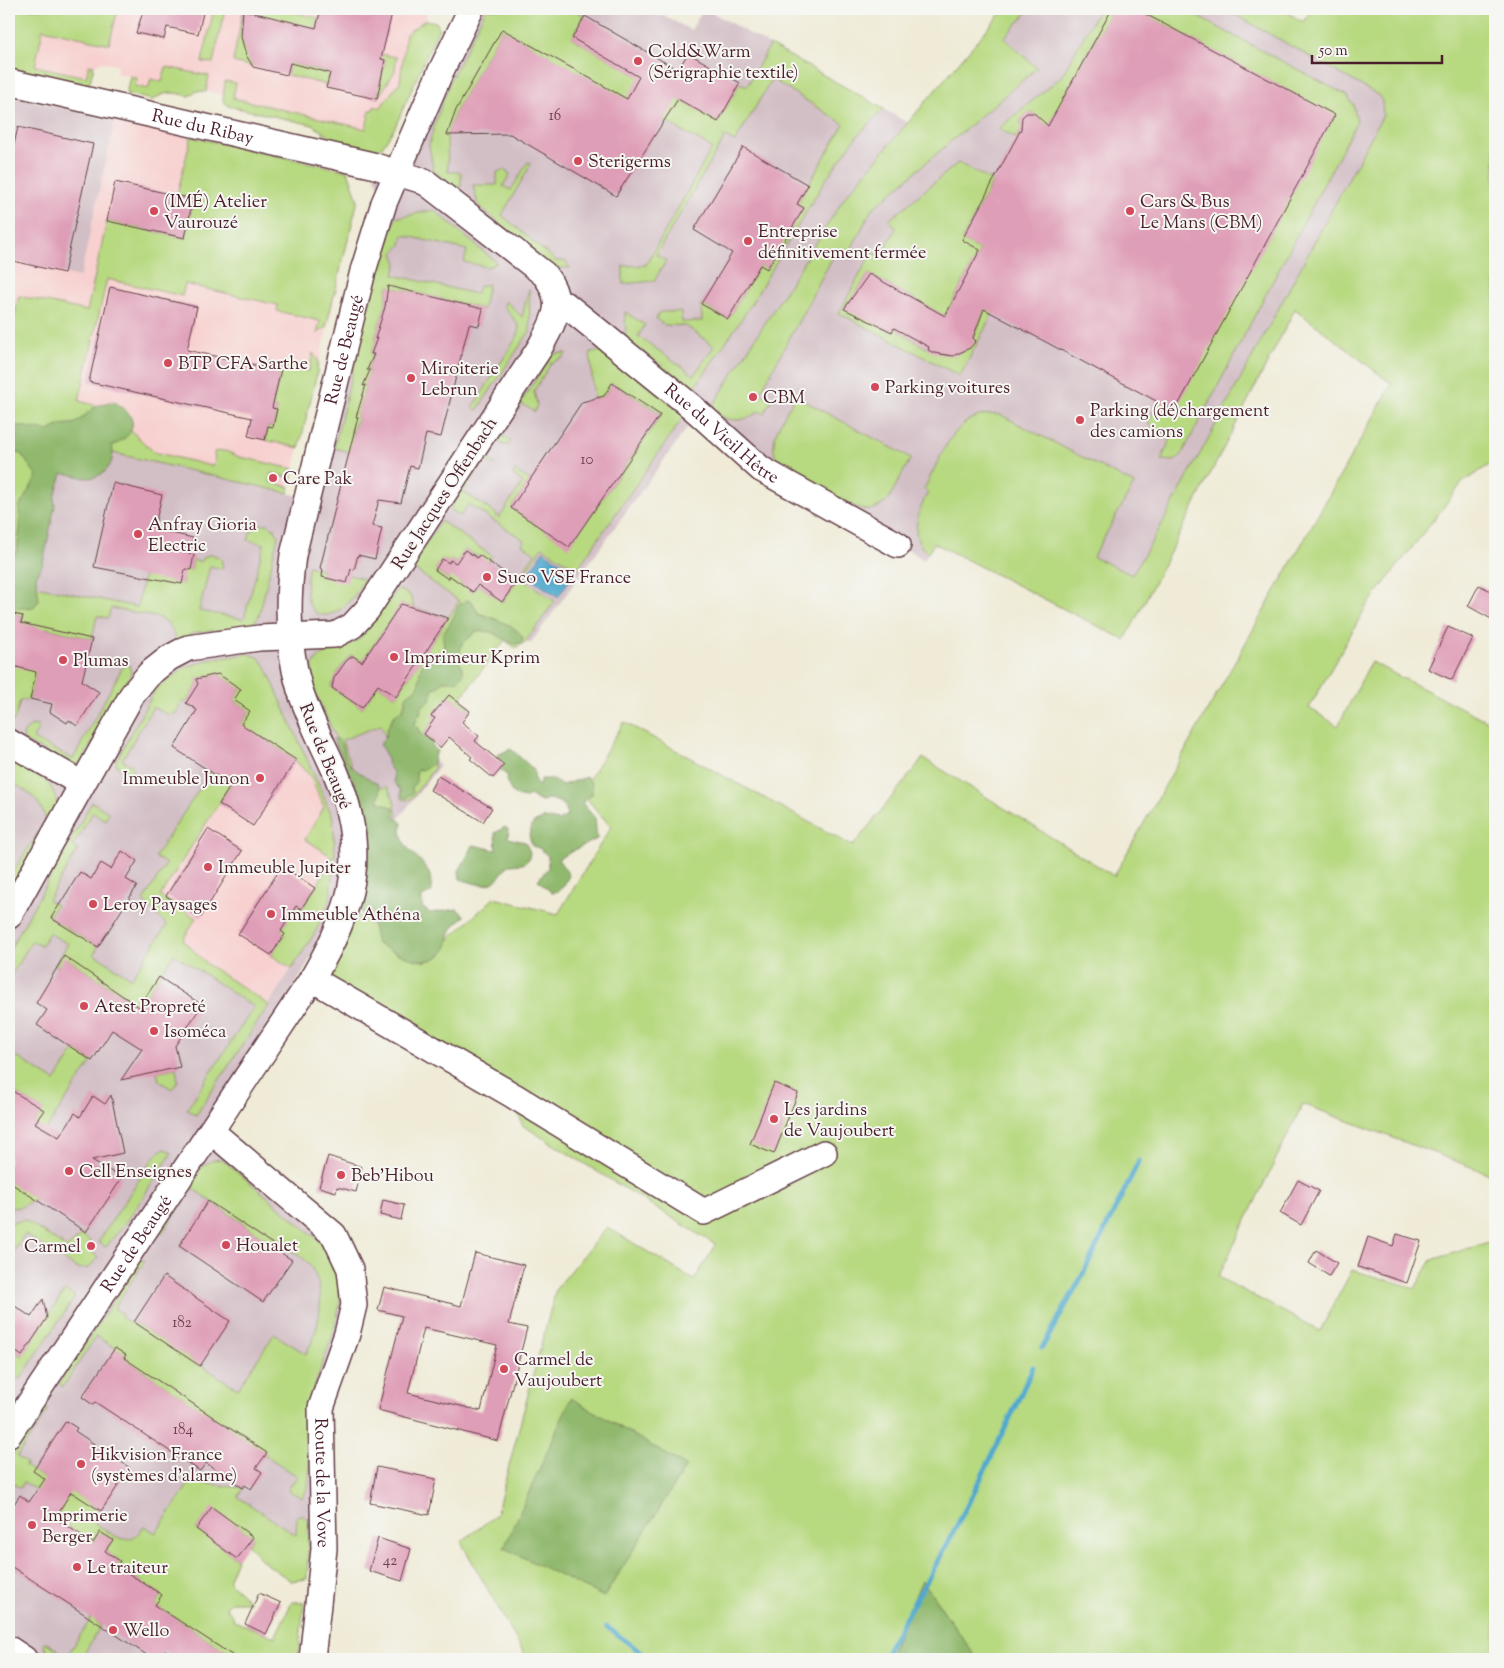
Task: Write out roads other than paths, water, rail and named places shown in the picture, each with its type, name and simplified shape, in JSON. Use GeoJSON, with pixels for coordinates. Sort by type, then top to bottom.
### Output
{"type":"FeatureCollection","features":[{"type":"Feature","properties":{"kind":"street","name":"Rue de Beaugé"},"geometry":{"type":"LineString","coordinates":[[9,1434],[312,979],[331,946],[347,908],[355,849],[350,810],[300,688],[291,637],[289,584],[293,555],[363,272],[384,203],[436,81],[471,9]]}},
{"type":"Feature","properties":{"kind":"street","name":"Rue du Ribay"},"geometry":{"type":"LineString","coordinates":[[9,82],[397,172]]}},
{"type":"Feature","properties":{"kind":"street"},"geometry":{"type":"LineString","coordinates":[[397,172],[428,184],[544,274],[551,283],[558,306]]}},
{"type":"Feature","properties":{"kind":"street","name":"Rue du Vieil Hêtre"},"geometry":{"type":"LineString","coordinates":[[558,306],[566,305],[692,407],[761,469],[898,545]]}},
{"type":"Feature","properties":{"kind":"street","name":"Rue Jacques Offenbach"},"geometry":{"type":"LineString","coordinates":[[9,916],[132,695],[150,673],[169,658],[188,648],[259,638],[335,635],[352,626],[367,610],[540,349],[554,321],[558,306]]}},
{"type":"Feature","properties":{"kind":"street"},"geometry":{"type":"LineString","coordinates":[[9,742],[82,784]]}},
{"type":"Feature","properties":{"kind":"street"},"geometry":{"type":"LineString","coordinates":[[312,979],[514,1096],[704,1212],[824,1153]]}},
{"type":"Feature","properties":{"kind":"street","name":"Route de la Vove"},"geometry":{"type":"LineString","coordinates":[[210,1132],[334,1235],[350,1269],[354,1305],[347,1334],[321,1408],[324,1549],[312,1659]]}},
{"type":"Feature","properties":{"kind":"street"},"geometry":{"type":"LineString","coordinates":[[9,1649],[24,1659]]}},
{"type":"Feature","properties":{"kind":"water"},"geometry":{"type":"Polygon","coordinates":[[[543,551],[575,572],[558,597],[527,576],[543,551]]]}},
{"type":"Feature","properties":{"kind":"waterway"},"geometry":{"type":"LineString","coordinates":[[1042,1348],[1081,1278],[1139,1161]]}},
{"type":"Feature","properties":{"kind":"waterway"},"geometry":{"type":"LineString","coordinates":[[883,1659],[961,1517],[1033,1367]]}},
{"type":"Feature","properties":{"kind":"waterway"},"geometry":{"type":"LineString","coordinates":[[607,1627],[650,1659]]}},
{"type":"Feature","properties":{"kind":"place","name":"Cold&Warm (Sérigraphie textile)"},"geometry":{"type":"Point","coordinates":[638,61]}},
{"type":"Feature","properties":{"kind":"place","name":"Sterigerms"},"geometry":{"type":"Point","coordinates":[578,161]}},
{"type":"Feature","properties":{"kind":"place","name":"(IMÉ) Atelier Vaurouzé"},"geometry":{"type":"Point","coordinates":[154,211]}},
{"type":"Feature","properties":{"kind":"place","name":"Cars & Bus Le Mans (CBM)"},"geometry":{"type":"Point","coordinates":[1130,211]}},
{"type":"Feature","properties":{"kind":"place","name":"Entreprise définitivement fermée"},"geometry":{"type":"Point","coordinates":[748,241]}},
{"type":"Feature","properties":{"kind":"place","name":"BTP CFA Sarthe"},"geometry":{"type":"Point","coordinates":[168,363]}},
{"type":"Feature","properties":{"kind":"place","name":"Miroiterie Lebrun"},"geometry":{"type":"Point","coordinates":[411,378]}},
{"type":"Feature","properties":{"kind":"place","name":"Parking voitures"},"geometry":{"type":"Point","coordinates":[875,387]}},
{"type":"Feature","properties":{"kind":"place","name":"CBM"},"geometry":{"type":"Point","coordinates":[753,397]}},
{"type":"Feature","properties":{"kind":"place","name":"Parking (dé)chargement des camions"},"geometry":{"type":"Point","coordinates":[1080,420]}},
{"type":"Feature","properties":{"kind":"place","name":"Care Pak"},"geometry":{"type":"Point","coordinates":[273,478]}},
{"type":"Feature","properties":{"kind":"place","name":"Anfray Gioria Electric"},"geometry":{"type":"Point","coordinates":[138,534]}},
{"type":"Feature","properties":{"kind":"place","name":"Suco VSE France"},"geometry":{"type":"Point","coordinates":[487,577]}},
{"type":"Feature","properties":{"kind":"place","name":"Imprimeur Kprim"},"geometry":{"type":"Point","coordinates":[394,657]}},
{"type":"Feature","properties":{"kind":"place","name":"Plumas"},"geometry":{"type":"Point","coordinates":[63,660]}},
{"type":"Feature","properties":{"kind":"place","name":"Immeuble Junon"},"geometry":{"type":"Point","coordinates":[260,778]}},
{"type":"Feature","properties":{"kind":"place","name":"Immeuble Jupiter"},"geometry":{"type":"Point","coordinates":[208,867]}},
{"type":"Feature","properties":{"kind":"place","name":"Leroy Paysages"},"geometry":{"type":"Point","coordinates":[93,904]}},
{"type":"Feature","properties":{"kind":"place","name":"Immeuble Athéna"},"geometry":{"type":"Point","coordinates":[271,914]}},
{"type":"Feature","properties":{"kind":"place","name":"Atest Propreté"},"geometry":{"type":"Point","coordinates":[84,1006]}},
{"type":"Feature","properties":{"kind":"place","name":"Isoméca"},"geometry":{"type":"Point","coordinates":[154,1031]}},
{"type":"Feature","properties":{"kind":"place","name":"Les jardins de Vaujoubert"},"geometry":{"type":"Point","coordinates":[774,1119]}},
{"type":"Feature","properties":{"kind":"place","name":"Cell Enseignes"},"geometry":{"type":"Point","coordinates":[69,1171]}},
{"type":"Feature","properties":{"kind":"place","name":"Beb'Hibou"},"geometry":{"type":"Point","coordinates":[341,1175]}},
{"type":"Feature","properties":{"kind":"place","name":"Houalet"},"geometry":{"type":"Point","coordinates":[226,1245]}},
{"type":"Feature","properties":{"kind":"place","name":"Carmel"},"geometry":{"type":"Point","coordinates":[91,1246]}},
{"type":"Feature","properties":{"kind":"place","name":"Carmel de Vaujoubert"},"geometry":{"type":"Point","coordinates":[504,1369]}},
{"type":"Feature","properties":{"kind":"place","name":"Hikvision France (systèmes d'alarme)"},"geometry":{"type":"Point","coordinates":[81,1464]}},
{"type":"Feature","properties":{"kind":"place","name":"Imprimerie Berger"},"geometry":{"type":"Point","coordinates":[32,1525]}},
{"type":"Feature","properties":{"kind":"place","name":"Le traiteur"},"geometry":{"type":"Point","coordinates":[77,1567]}},
{"type":"Feature","properties":{"kind":"place","name":"Wello"},"geometry":{"type":"Point","coordinates":[113,1630]}}]}
